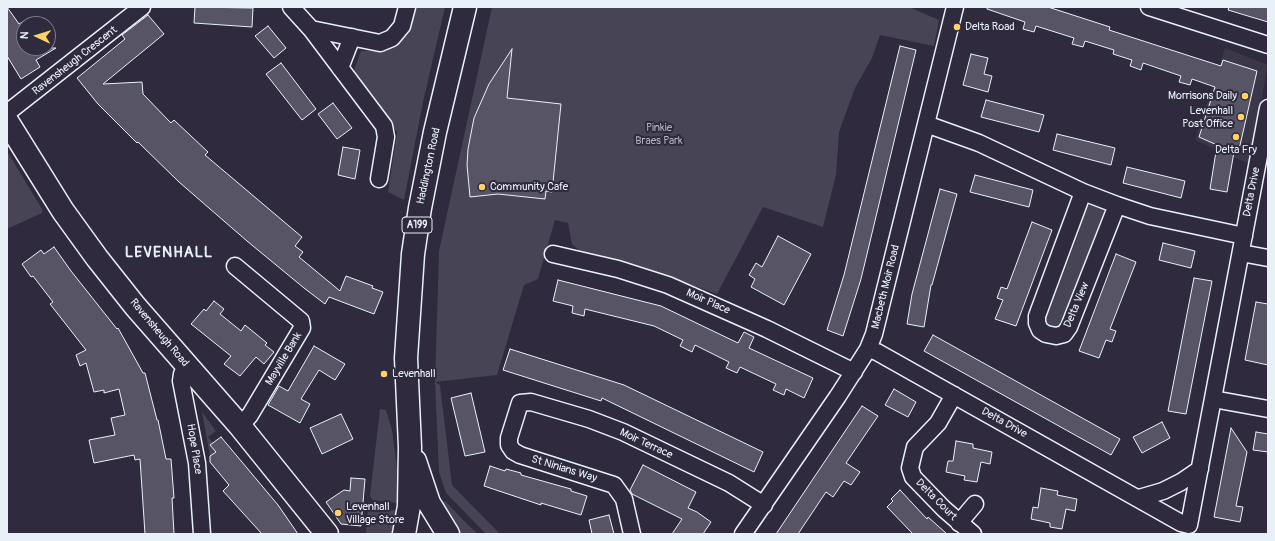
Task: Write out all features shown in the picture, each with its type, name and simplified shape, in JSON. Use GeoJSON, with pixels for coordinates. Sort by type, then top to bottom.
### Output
{"type":"FeatureCollection","features":[{"type":"Feature","properties":{"kind":"main road","name":"Haddington Road"},"geometry":{"type":"LineString","coordinates":[[404,534],[409,506],[410,447],[406,358],[413,254],[435,132],[465,7]]}},
{"type":"Feature","properties":{"kind":"main road","name":"Ravensheugh Road"},"geometry":{"type":"LineString","coordinates":[[7,121],[63,211],[97,258],[186,366],[240,426],[321,532]]}},
{"type":"Feature","properties":{"kind":"main road","name":"Haddington Road"},"geometry":{"type":"LineString","coordinates":[[410,447],[430,503],[448,534]]}},
{"type":"Feature","properties":{"kind":"street","name":"Ravensheugh Crescent"},"geometry":{"type":"LineString","coordinates":[[7,113],[142,7]]}},
{"type":"Feature","properties":{"kind":"street"},"geometry":{"type":"LineString","coordinates":[[291,7],[311,29],[384,126],[386,137],[379,179]]}},
{"type":"Feature","properties":{"kind":"street"},"geometry":{"type":"LineString","coordinates":[[311,29],[380,43],[392,38],[402,26],[406,7]]}},
{"type":"Feature","properties":{"kind":"street","name":"Macbeth Moir Road"},"geometry":{"type":"LineString","coordinates":[[743,534],[854,372],[868,349],[879,319],[955,7]]}},
{"type":"Feature","properties":{"kind":"street"},"geometry":{"type":"LineString","coordinates":[[1149,7],[1268,45]]}},
{"type":"Feature","properties":{"kind":"street"},"geometry":{"type":"LineString","coordinates":[[340,68],[352,37]]}},
{"type":"Feature","properties":{"kind":"street","name":"Delta Drive"},"geometry":{"type":"LineString","coordinates":[[1188,530],[1268,108]]}},
{"type":"Feature","properties":{"kind":"street"},"geometry":{"type":"LineString","coordinates":[[926,124],[950,131],[979,143],[1083,192],[1117,205],[1150,216],[1244,236]]}},
{"type":"Feature","properties":{"kind":"street","name":"Delta View"},"geometry":{"type":"LineString","coordinates":[[1083,192],[1037,316],[1037,323],[1040,330],[1046,334],[1056,336],[1064,334],[1069,327],[1117,205]]}},
{"type":"Feature","properties":{"kind":"street"},"geometry":{"type":"LineString","coordinates":[[1241,253],[1268,258]]}},
{"type":"Feature","properties":{"kind":"street","name":"Moir Place"},"geometry":{"type":"LineString","coordinates":[[553,254],[618,269],[668,285],[767,329],[854,372]]}},
{"type":"Feature","properties":{"kind":"street","name":"Mayville Bank"},"geometry":{"type":"LineString","coordinates":[[235,266],[301,321],[302,328],[250,414],[240,426]]}},
{"type":"Feature","properties":{"kind":"street","name":"Delta Drive"},"geometry":{"type":"LineString","coordinates":[[868,349],[1139,498],[1181,523],[1188,530]]}},
{"type":"Feature","properties":{"kind":"street","name":"Hope Place"},"geometry":{"type":"LineString","coordinates":[[186,366],[182,374],[181,381],[197,463],[202,534]]}},
{"type":"Feature","properties":{"kind":"street","name":"Delta Court"},"geometry":{"type":"LineString","coordinates":[[954,395],[938,423],[915,447],[910,468],[913,477],[959,523],[973,534]]}},
{"type":"Feature","properties":{"kind":"street"},"geometry":{"type":"LineString","coordinates":[[1213,399],[1268,409]]}},
{"type":"Feature","properties":{"kind":"street","name":"Moir Terrace"},"geometry":{"type":"LineString","coordinates":[[520,403],[531,402],[589,419],[623,432],[728,483],[764,504]]}},
{"type":"Feature","properties":{"kind":"street","name":"St Ninians Way"},"geometry":{"type":"LineString","coordinates":[[520,403],[509,438],[509,445],[513,451],[520,455],[614,485],[624,499],[632,534]]}},
{"type":"Feature","properties":{"kind":"street"},"geometry":{"type":"LineString","coordinates":[[1139,498],[1175,485],[1200,469]]}},
{"type":"Feature","properties":{"kind":"street","name":"Delta Court"},"geometry":{"type":"LineString","coordinates":[[959,523],[974,504]]}},
{"type":"Feature","properties":{"kind":"shaded area"},"geometry":{"type":"Polygon","coordinates":[[[1225,48],[1268,65],[1249,164],[1195,140],[1225,48]]]}},
{"type":"Feature","properties":{"kind":"green space"},"geometry":{"type":"Polygon","coordinates":[[[415,7],[445,7],[423,102],[404,200],[388,192],[397,132],[353,73],[361,51],[381,50],[409,33],[415,7]]]}},
{"type":"Feature","properties":{"kind":"green space","name":"Pinkie Braes Park"},"geometry":{"type":"Polygon","coordinates":[[[492,7],[909,7],[939,20],[934,46],[880,35],[872,58],[855,88],[839,132],[836,175],[823,227],[763,207],[717,294],[672,278],[582,253],[572,244],[568,223],[555,220],[538,279],[524,285],[497,375],[435,382],[439,251],[492,7]]]}},
{"type":"Feature","properties":{"kind":"green space"},"geometry":{"type":"Polygon","coordinates":[[[7,151],[42,209],[42,213],[7,229],[7,151]]]}},
{"type":"Feature","properties":{"kind":"green space"},"geometry":{"type":"Polygon","coordinates":[[[1093,204],[1102,207],[1105,211],[1106,216],[1101,235],[1095,237],[1067,309],[1069,320],[1066,324],[1057,328],[1052,328],[1044,321],[1044,311],[1050,309],[1079,232],[1077,225],[1084,208],[1093,204]]]}},
{"type":"Feature","properties":{"kind":"green space"},"geometry":{"type":"Polygon","coordinates":[[[435,382],[440,385],[452,485],[500,534],[486,534],[446,493],[439,472],[435,382]]]}},
{"type":"Feature","properties":{"kind":"green space"},"geometry":{"type":"Polygon","coordinates":[[[380,409],[386,410],[392,430],[399,483],[399,502],[396,503],[373,500],[370,496],[380,409]]]}},
{"type":"Feature","properties":{"kind":"green space"},"geometry":{"type":"Polygon","coordinates":[[[202,412],[216,431],[208,437],[213,443],[210,445],[216,452],[210,456],[202,412]]]}},
{"type":"Feature","properties":{"kind":"green space"},"geometry":{"type":"Polygon","coordinates":[[[445,501],[478,534],[461,534],[447,517],[440,503],[445,501]]]}},
{"type":"Feature","properties":{"kind":"green space"},"geometry":{"type":"Polygon","coordinates":[[[372,508],[398,511],[393,534],[366,534],[368,510],[372,508]]]}},
{"type":"Feature","properties":{"kind":"building"},"geometry":{"type":"Polygon","coordinates":[[[7,7],[16,20],[16,56],[43,56],[36,60],[40,67],[21,79],[7,56],[7,7]]]}},
{"type":"Feature","properties":{"kind":"building"},"geometry":{"type":"Polygon","coordinates":[[[195,7],[253,8],[252,27],[194,23],[195,7]]]}},
{"type":"Feature","properties":{"kind":"building"},"geometry":{"type":"Polygon","coordinates":[[[987,7],[1048,7],[1110,27],[1109,30],[1221,66],[1223,60],[1257,71],[1238,154],[1234,152],[1227,192],[1210,189],[1217,145],[1199,137],[1215,87],[1192,79],[1190,85],[1179,82],[1181,76],[1143,63],[1141,70],[1130,66],[1132,60],[1113,54],[1114,50],[1085,41],[1083,47],[1072,44],[1074,38],[1036,26],[1034,32],[1023,29],[1025,22],[987,9],[987,7]]]}},
{"type":"Feature","properties":{"kind":"building"},"geometry":{"type":"Polygon","coordinates":[[[1229,7],[1268,7],[1268,22],[1228,10],[1229,7]]]}},
{"type":"Feature","properties":{"kind":"building"},"geometry":{"type":"Polygon","coordinates":[[[148,15],[164,34],[103,84],[142,82],[143,94],[171,123],[174,120],[208,152],[205,155],[302,237],[295,246],[303,252],[299,257],[340,291],[346,276],[373,286],[372,288],[383,292],[374,314],[329,297],[325,304],[304,288],[179,182],[98,104],[77,78],[125,39],[122,35],[148,15]]]}},
{"type":"Feature","properties":{"kind":"building"},"geometry":{"type":"Polygon","coordinates":[[[268,26],[286,48],[274,58],[255,36],[268,26]]]}},
{"type":"Feature","properties":{"kind":"building"},"geometry":{"type":"Polygon","coordinates":[[[900,46],[916,50],[861,279],[843,336],[827,330],[844,275],[900,46]]]}},
{"type":"Feature","properties":{"kind":"building"},"geometry":{"type":"Polygon","coordinates":[[[512,49],[507,98],[561,104],[552,192],[546,191],[545,199],[498,194],[470,197],[467,165],[468,149],[474,118],[489,84],[512,49]]]}},
{"type":"Feature","properties":{"kind":"building"},"geometry":{"type":"Polygon","coordinates":[[[971,54],[988,58],[984,74],[992,76],[988,92],[963,85],[971,54]]]}},
{"type":"Feature","properties":{"kind":"building"},"geometry":{"type":"Polygon","coordinates":[[[281,63],[316,109],[302,120],[266,74],[281,63]]]}},
{"type":"Feature","properties":{"kind":"building"},"geometry":{"type":"Polygon","coordinates":[[[986,100],[1044,115],[1039,132],[981,117],[986,100]]]}},
{"type":"Feature","properties":{"kind":"building"},"geometry":{"type":"Polygon","coordinates":[[[333,103],[352,128],[337,139],[318,114],[333,103]]]}},
{"type":"Feature","properties":{"kind":"building"},"geometry":{"type":"Polygon","coordinates":[[[1057,134],[1115,148],[1111,165],[1053,150],[1057,134]]]}},
{"type":"Feature","properties":{"kind":"building"},"geometry":{"type":"Polygon","coordinates":[[[343,147],[360,150],[355,179],[338,175],[343,147]]]}},
{"type":"Feature","properties":{"kind":"building"},"geometry":{"type":"Polygon","coordinates":[[[1127,167],[1185,181],[1181,198],[1123,183],[1127,167]]]}},
{"type":"Feature","properties":{"kind":"building"},"geometry":{"type":"Polygon","coordinates":[[[975,175],[1033,190],[1029,207],[970,192],[975,175]]]}},
{"type":"Feature","properties":{"kind":"building"},"geometry":{"type":"Polygon","coordinates":[[[940,189],[957,194],[931,285],[924,327],[907,324],[912,294],[940,189]]]}},
{"type":"Feature","properties":{"kind":"building"},"geometry":{"type":"Polygon","coordinates":[[[1032,222],[1052,230],[1016,326],[995,319],[1003,300],[997,298],[1001,287],[1007,289],[1032,222]]]}},
{"type":"Feature","properties":{"kind":"building"},"geometry":{"type":"Polygon","coordinates":[[[778,236],[811,254],[784,305],[751,287],[755,279],[749,275],[756,263],[762,267],[778,236]]]}},
{"type":"Feature","properties":{"kind":"building"},"geometry":{"type":"Polygon","coordinates":[[[1163,243],[1195,251],[1191,268],[1159,260],[1163,243]]]}},
{"type":"Feature","properties":{"kind":"building"},"geometry":{"type":"Polygon","coordinates":[[[54,247],[71,271],[117,329],[118,328],[143,373],[145,373],[158,420],[166,459],[171,459],[174,498],[172,498],[174,534],[145,534],[140,459],[135,460],[134,455],[94,463],[89,440],[115,435],[111,418],[125,415],[119,389],[104,393],[104,390],[94,392],[86,363],[80,366],[76,355],[86,350],[50,304],[53,302],[33,276],[31,277],[22,264],[41,250],[44,254],[54,247]]]}},
{"type":"Feature","properties":{"kind":"building"},"geometry":{"type":"Polygon","coordinates":[[[1116,254],[1136,262],[1110,329],[1116,331],[1112,342],[1106,340],[1099,358],[1079,351],[1116,254]]]}},
{"type":"Feature","properties":{"kind":"building"},"geometry":{"type":"Polygon","coordinates":[[[1194,278],[1212,281],[1186,414],[1168,411],[1194,278]]]}},
{"type":"Feature","properties":{"kind":"building"},"geometry":{"type":"Polygon","coordinates":[[[558,280],[661,306],[738,343],[744,332],[754,337],[749,348],[813,378],[804,398],[786,389],[784,395],[773,390],[776,384],[740,367],[737,373],[726,368],[729,362],[695,345],[692,352],[680,346],[683,340],[654,326],[585,309],[584,316],[572,313],[573,306],[553,301],[558,280]]]}},
{"type":"Feature","properties":{"kind":"building"},"geometry":{"type":"Polygon","coordinates":[[[214,301],[224,309],[220,314],[241,331],[245,325],[267,343],[265,345],[274,352],[264,364],[256,357],[240,376],[224,364],[231,356],[191,324],[204,309],[206,311],[214,301]]]}},
{"type":"Feature","properties":{"kind":"building"},"geometry":{"type":"Polygon","coordinates":[[[1256,302],[1268,304],[1268,365],[1245,360],[1256,302]]]}},
{"type":"Feature","properties":{"kind":"building"},"geometry":{"type":"Polygon","coordinates":[[[933,335],[1120,439],[1111,455],[924,351],[933,335]]]}},
{"type":"Feature","properties":{"kind":"building"},"geometry":{"type":"Polygon","coordinates":[[[314,346],[345,364],[335,380],[319,370],[301,399],[310,404],[300,423],[268,405],[279,386],[288,391],[314,346]]]}},
{"type":"Feature","properties":{"kind":"building"},"geometry":{"type":"Polygon","coordinates":[[[510,349],[624,385],[763,452],[754,472],[602,398],[601,401],[503,370],[510,349]]]}},
{"type":"Feature","properties":{"kind":"building"},"geometry":{"type":"Polygon","coordinates":[[[894,389],[916,402],[908,417],[885,405],[894,389]]]}},
{"type":"Feature","properties":{"kind":"building"},"geometry":{"type":"Polygon","coordinates":[[[471,393],[485,452],[465,456],[451,398],[471,393]]]}},
{"type":"Feature","properties":{"kind":"building"},"geometry":{"type":"Polygon","coordinates":[[[862,406],[878,416],[846,463],[860,472],[851,485],[844,481],[833,497],[826,492],[798,534],[776,534],[862,406]]]}},
{"type":"Feature","properties":{"kind":"building"},"geometry":{"type":"Polygon","coordinates":[[[341,414],[353,439],[322,454],[310,428],[341,414]]]}},
{"type":"Feature","properties":{"kind":"building"},"geometry":{"type":"Polygon","coordinates":[[[1162,422],[1170,438],[1142,453],[1133,437],[1162,422]]]}},
{"type":"Feature","properties":{"kind":"building"},"geometry":{"type":"Polygon","coordinates":[[[1231,428],[1247,452],[1236,506],[1243,507],[1240,522],[1214,517],[1231,428]]]}},
{"type":"Feature","properties":{"kind":"building"},"geometry":{"type":"Polygon","coordinates":[[[1256,432],[1268,434],[1268,452],[1253,450],[1256,432]]]}},
{"type":"Feature","properties":{"kind":"building"},"geometry":{"type":"Polygon","coordinates":[[[221,437],[278,505],[298,534],[262,534],[223,491],[229,485],[210,462],[210,456],[216,452],[210,445],[221,437]]]}},
{"type":"Feature","properties":{"kind":"building"},"geometry":{"type":"Polygon","coordinates":[[[956,441],[973,444],[973,448],[992,452],[990,464],[981,462],[977,482],[964,480],[965,476],[946,472],[948,461],[953,461],[956,441]]]}},
{"type":"Feature","properties":{"kind":"building"},"geometry":{"type":"Polygon","coordinates":[[[643,465],[696,492],[688,508],[697,512],[711,522],[703,534],[672,534],[682,519],[632,494],[630,490],[643,465]]]}},
{"type":"Feature","properties":{"kind":"building"},"geometry":{"type":"Polygon","coordinates":[[[490,466],[505,471],[506,469],[521,473],[521,475],[571,489],[571,491],[587,496],[581,515],[541,503],[541,505],[484,486],[490,466]]]}},
{"type":"Feature","properties":{"kind":"building"},"geometry":{"type":"Polygon","coordinates":[[[351,478],[365,479],[361,526],[341,524],[326,502],[344,490],[350,491],[351,478]]]}},
{"type":"Feature","properties":{"kind":"building"},"geometry":{"type":"Polygon","coordinates":[[[1041,488],[1058,491],[1057,495],[1077,499],[1075,511],[1066,509],[1062,529],[1050,527],[1050,523],[1031,519],[1033,507],[1038,508],[1041,488]]]}},
{"type":"Feature","properties":{"kind":"building"},"geometry":{"type":"Polygon","coordinates":[[[900,490],[927,519],[928,517],[947,534],[913,534],[887,507],[893,501],[891,499],[900,490]]]}},
{"type":"Feature","properties":{"kind":"building"},"geometry":{"type":"Polygon","coordinates":[[[609,515],[614,534],[592,534],[589,520],[609,515]]]}},
{"type":"Feature","properties":{"kind":"place","name":"Delta Road"},"geometry":{"type":"Point","coordinates":[957,27]}},
{"type":"Feature","properties":{"kind":"place","name":"Morrisons Daily"},"geometry":{"type":"Point","coordinates":[1245,96]}},
{"type":"Feature","properties":{"kind":"place","name":"Levenhall Post Office"},"geometry":{"type":"Point","coordinates":[1241,117]}},
{"type":"Feature","properties":{"kind":"place","name":"Delta Fry"},"geometry":{"type":"Point","coordinates":[1236,137]}},
{"type":"Feature","properties":{"kind":"place","name":"Community Cafe"},"geometry":{"type":"Point","coordinates":[482,187]}},
{"type":"Feature","properties":{"kind":"place","name":"Levenhall"},"geometry":{"type":"Point","coordinates":[384,374]}},
{"type":"Feature","properties":{"kind":"place","name":"Levenhall Village Store"},"geometry":{"type":"Point","coordinates":[338,513]}},
{"type":"Feature","properties":{"kind":"district","name":"LEVENHALL"},"geometry":{"type":"Point","coordinates":[169,253]}}]}
